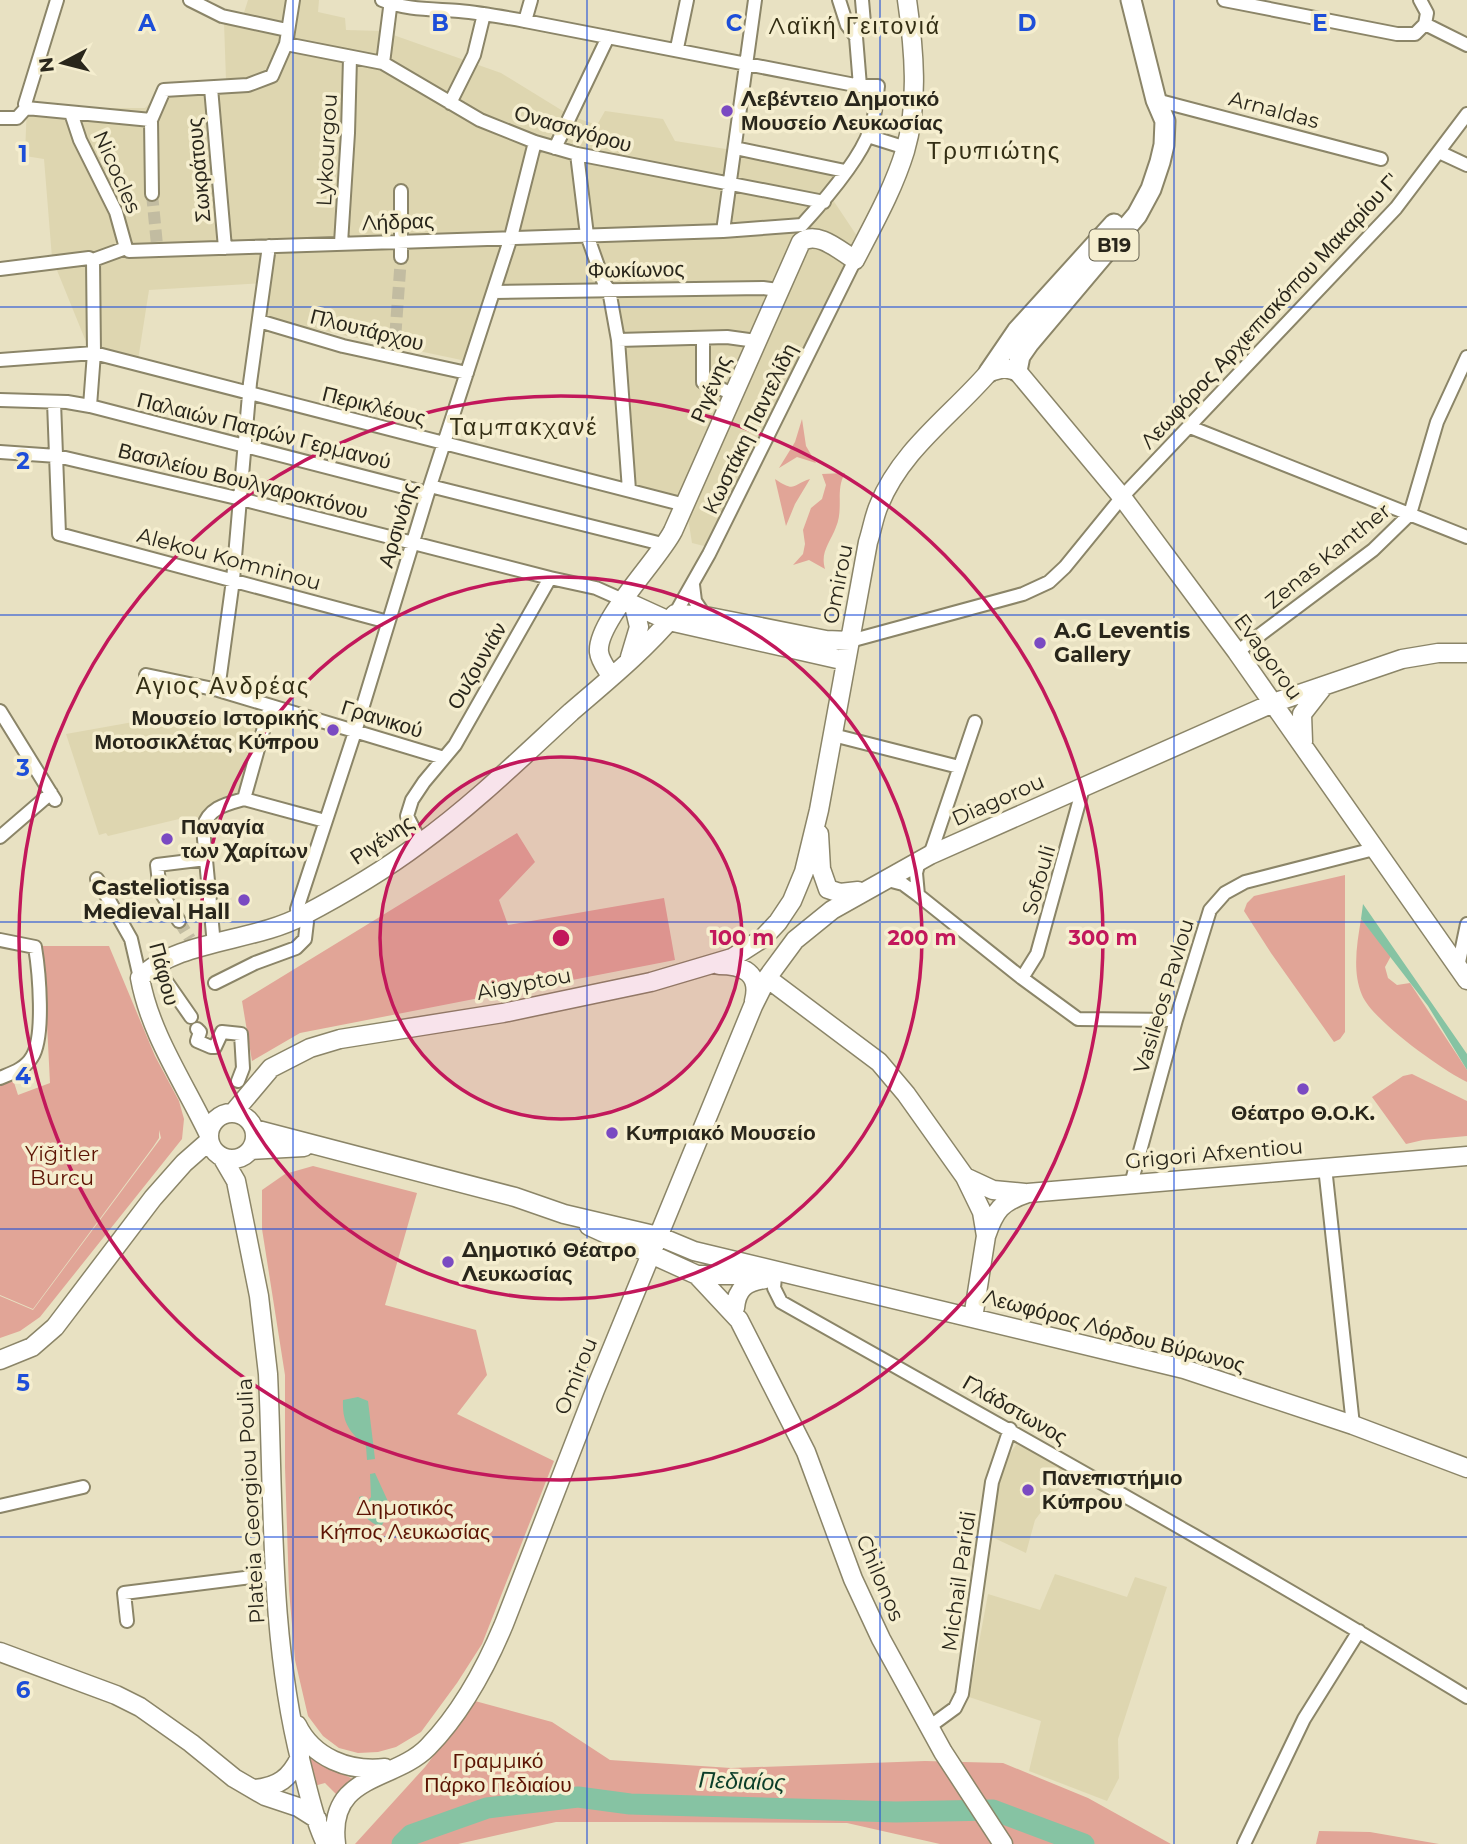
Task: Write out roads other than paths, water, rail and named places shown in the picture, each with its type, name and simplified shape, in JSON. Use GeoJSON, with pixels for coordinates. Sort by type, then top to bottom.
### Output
{"type":"FeatureCollection","features":[{"type":"Feature","properties":{"kind":"main road"},"geometry":{"type":"LineString","coordinates":[[801,234],[808,238],[818,238],[855,260],[892,186],[906,148],[912,116],[913,79],[908,0]]}},
{"type":"Feature","properties":{"kind":"main road","name":"B19"},"geometry":{"type":"LineString","coordinates":[[1017,371],[1020,356],[1029,343],[1137,215],[1151,189],[1160,162],[1165,121],[1156,100],[1131,0]]}},
{"type":"Feature","properties":{"kind":"main road","name":"B19"},"geometry":{"type":"LineString","coordinates":[[989,372],[1017,331],[1107,233],[1126,208],[1148,164],[1154,135],[1156,100]]}},
{"type":"Feature","properties":{"kind":"main road","name":"Ριγένης"},"geometry":{"type":"LineString","coordinates":[[611,676],[600,656],[600,645],[666,545],[734,394],[801,234]]}},
{"type":"Feature","properties":{"kind":"main road"},"geometry":{"type":"LineString","coordinates":[[989,372],[1004,368],[1017,371]]}},
{"type":"Feature","properties":{"kind":"main road","name":"Evagorou"},"geometry":{"type":"LineString","coordinates":[[1017,371],[1122,498],[1237,652],[1462,974]]}},
{"type":"Feature","properties":{"kind":"main road","name":"Omirou"},"geometry":{"type":"LineString","coordinates":[[804,872],[819,810],[868,542],[878,506],[888,486],[916,446],[989,372]]}},
{"type":"Feature","properties":{"kind":"main road"},"geometry":{"type":"LineString","coordinates":[[628,603],[721,632],[846,661]]}},
{"type":"Feature","properties":{"kind":"main road"},"geometry":{"type":"LineString","coordinates":[[628,603],[638,616],[639,627],[629,661]]}},
{"type":"Feature","properties":{"kind":"main road"},"geometry":{"type":"LineString","coordinates":[[665,616],[705,616],[826,640],[850,640]]}},
{"type":"Feature","properties":{"kind":"main road","name":"Ριγένης"},"geometry":{"type":"LineString","coordinates":[[140,978],[193,944],[215,945],[249,937],[301,917],[421,843],[510,768],[629,661],[648,643],[665,616]]}},
{"type":"Feature","properties":{"kind":"main road"},"geometry":{"type":"LineString","coordinates":[[648,643],[680,634],[721,632]]}},
{"type":"Feature","properties":{"kind":"main road","name":"Diagorou"},"geometry":{"type":"LineString","coordinates":[[767,978],[795,940],[832,909],[924,858],[1273,703],[1412,657],[1438,653],[1467,653]]}},
{"type":"Feature","properties":{"kind":"main road"},"geometry":{"type":"LineString","coordinates":[[1303,746],[1302,714],[1324,686]]}},
{"type":"Feature","properties":{"kind":"main road"},"geometry":{"type":"LineString","coordinates":[[819,810],[825,884],[833,892],[865,890]]}},
{"type":"Feature","properties":{"kind":"main road","name":"Aigyptou"},"geometry":{"type":"LineString","coordinates":[[227,1114],[271,1068],[310,1048],[340,1039],[503,1013],[651,982],[744,953],[778,922],[792,901],[804,872]]}},
{"type":"Feature","properties":{"kind":"main road"},"geometry":{"type":"LineString","coordinates":[[778,922],[769,944],[767,978],[885,1068],[965,1177],[982,1212],[986,1236],[973,1318]]}},
{"type":"Feature","properties":{"kind":"main road"},"geometry":{"type":"LineString","coordinates":[[715,964],[738,966],[748,972],[755,988],[753,1006]]}},
{"type":"Feature","properties":{"kind":"main road","name":"Πάφου"},"geometry":{"type":"LineString","coordinates":[[140,978],[143,995],[164,1049],[184,1082],[213,1145]]}},
{"type":"Feature","properties":{"kind":"main road","name":"Omirou"},"geometry":{"type":"LineString","coordinates":[[336,1844],[337,1819],[349,1796],[364,1782],[418,1756],[434,1741],[487,1660],[650,1254],[767,978]]}},
{"type":"Feature","properties":{"kind":"main road","name":"Πάφου"},"geometry":{"type":"LineString","coordinates":[[184,1082],[227,1114]]}},
{"type":"Feature","properties":{"kind":"main road"},"geometry":{"type":"LineString","coordinates":[[213,1145],[211,1126],[227,1114],[246,1117],[254,1129],[255,1140],[251,1150]]}},
{"type":"Feature","properties":{"kind":"main road"},"geometry":{"type":"LineString","coordinates":[[254,1129],[515,1198],[564,1214]]}},
{"type":"Feature","properties":{"kind":"main road"},"geometry":{"type":"LineString","coordinates":[[213,1145],[236,1159],[251,1150],[317,1146]]}},
{"type":"Feature","properties":{"kind":"main road"},"geometry":{"type":"LineString","coordinates":[[0,1360],[32,1347],[55,1326],[153,1198],[184,1163],[213,1145]]}},
{"type":"Feature","properties":{"kind":"main road","name":"Plateia Georgiou Poulia"},"geometry":{"type":"LineString","coordinates":[[213,1145],[236,1181],[259,1296],[268,1374],[281,1647],[290,1712],[300,1757],[317,1819],[327,1844]]}},
{"type":"Feature","properties":{"kind":"main road","name":"Grigori Afxentiou"},"geometry":{"type":"LineString","coordinates":[[986,1236],[999,1208],[1028,1193],[1467,1156]]}},
{"type":"Feature","properties":{"kind":"main road"},"geometry":{"type":"LineString","coordinates":[[965,1177],[993,1190],[1028,1193]]}},
{"type":"Feature","properties":{"kind":"main road","name":"Λεωφόρος Λόρδου Βύρωνος"},"geometry":{"type":"LineString","coordinates":[[564,1214],[658,1236],[694,1251],[1184,1369],[1353,1425],[1467,1468]]}},
{"type":"Feature","properties":{"kind":"main road","name":"Λεωφόρος Λόρδου Βύρωνος"},"geometry":{"type":"LineString","coordinates":[[564,1214],[697,1275],[753,1274],[824,1281]]}},
{"type":"Feature","properties":{"kind":"main road","name":"Chilonos"},"geometry":{"type":"LineString","coordinates":[[694,1251],[712,1265],[718,1275],[806,1452],[853,1579],[881,1639],[943,1752],[1003,1844]]}},
{"type":"Feature","properties":{"kind":"main road"},"geometry":{"type":"LineString","coordinates":[[697,1275],[737,1313]]}},
{"type":"Feature","properties":{"kind":"main road"},"geometry":{"type":"LineString","coordinates":[[737,1313],[737,1296],[742,1287],[753,1281],[775,1277]]}},
{"type":"Feature","properties":{"kind":"main road"},"geometry":{"type":"LineString","coordinates":[[0,1652],[116,1695],[140,1707],[234,1778],[275,1801],[298,1807],[317,1819]]}},
{"type":"Feature","properties":{"kind":"main road","name":"Omirou"},"geometry":{"type":"LineString","coordinates":[[290,1712],[308,1743],[336,1762],[365,1769],[396,1767]]}},
{"type":"Feature","properties":{"kind":"main road"},"geometry":{"type":"LineString","coordinates":[[255,1789],[283,1782],[300,1757]]}},
{"type":"Feature","properties":{"kind":"street"},"geometry":{"type":"LineString","coordinates":[[0,118],[17,118],[26,108],[57,0]]}},
{"type":"Feature","properties":{"kind":"street"},"geometry":{"type":"LineString","coordinates":[[190,0],[222,16],[287,30]]}},
{"type":"Feature","properties":{"kind":"street"},"geometry":{"type":"LineString","coordinates":[[152,194],[151,120],[164,90],[248,85],[265,80],[275,70],[286,44],[293,0]]}},
{"type":"Feature","properties":{"kind":"street"},"geometry":{"type":"LineString","coordinates":[[525,20],[531,0]]}},
{"type":"Feature","properties":{"kind":"street"},"geometry":{"type":"LineString","coordinates":[[677,48],[687,0]]}},
{"type":"Feature","properties":{"kind":"street"},"geometry":{"type":"LineString","coordinates":[[723,231],[755,0]]}},
{"type":"Feature","properties":{"kind":"street"},"geometry":{"type":"LineString","coordinates":[[839,0],[847,25],[855,33],[860,86]]}},
{"type":"Feature","properties":{"kind":"street"},"geometry":{"type":"LineString","coordinates":[[855,33],[864,23],[862,0]]}},
{"type":"Feature","properties":{"kind":"street"},"geometry":{"type":"LineString","coordinates":[[1224,0],[1397,34],[1415,34],[1425,24],[1427,13],[1420,0]]}},
{"type":"Feature","properties":{"kind":"street"},"geometry":{"type":"LineString","coordinates":[[383,63],[388,1],[461,6],[484,14],[677,48],[860,86],[878,86],[874,120],[868,136],[801,234]]}},
{"type":"Feature","properties":{"kind":"street"},"geometry":{"type":"LineString","coordinates":[[450,103],[474,55],[484,14]]}},
{"type":"Feature","properties":{"kind":"street"},"geometry":{"type":"LineString","coordinates":[[1425,24],[1467,45]]}},
{"type":"Feature","properties":{"kind":"street"},"geometry":{"type":"LineString","coordinates":[[555,148],[608,37]]}},
{"type":"Feature","properties":{"kind":"street","name":"Ονασαγόρου"},"geometry":{"type":"LineString","coordinates":[[286,44],[383,63],[480,120],[555,148],[652,170],[730,182],[824,202]]}},
{"type":"Feature","properties":{"kind":"street","name":"Lykourgou"},"geometry":{"type":"LineString","coordinates":[[341,243],[350,58]]}},
{"type":"Feature","properties":{"kind":"street","name":"Σωκράτους"},"geometry":{"type":"LineString","coordinates":[[211,88],[225,247]]}},
{"type":"Feature","properties":{"kind":"street","name":"Arnaldas"},"geometry":{"type":"LineString","coordinates":[[1156,100],[1381,159]]}},
{"type":"Feature","properties":{"kind":"street"},"geometry":{"type":"LineString","coordinates":[[26,108],[151,120]]}},
{"type":"Feature","properties":{"kind":"street","name":"Nicocles"},"geometry":{"type":"LineString","coordinates":[[71,113],[80,140],[116,212],[126,248]]}},
{"type":"Feature","properties":{"kind":"street","name":"Λεωφόρος Αρχιεπισκόπου Μακαρίου Γ'"},"geometry":{"type":"LineString","coordinates":[[850,640],[1023,594],[1040,587],[1065,567],[1122,498],[1396,208],[1467,114]]}},
{"type":"Feature","properties":{"kind":"street"},"geometry":{"type":"LineString","coordinates":[[868,136],[906,148]]}},
{"type":"Feature","properties":{"kind":"street","name":"Αρσινόης"},"geometry":{"type":"LineString","coordinates":[[215,983],[296,947],[305,939],[307,922],[297,909],[355,732],[428,489],[495,290],[535,142]]}},
{"type":"Feature","properties":{"kind":"street"},"geometry":{"type":"LineString","coordinates":[[736,148],[845,172]]}},
{"type":"Feature","properties":{"kind":"street"},"geometry":{"type":"LineString","coordinates":[[1439,152],[1467,164]]}},
{"type":"Feature","properties":{"kind":"street"},"geometry":{"type":"LineString","coordinates":[[577,154],[587,234],[609,290],[618,340],[629,490]]}},
{"type":"Feature","properties":{"kind":"street"},"geometry":{"type":"LineString","coordinates":[[401,191],[401,257]]}},
{"type":"Feature","properties":{"kind":"street","name":"Λήδρας"},"geometry":{"type":"LineString","coordinates":[[0,269],[89,258],[93,260],[126,248],[129,251],[158,247],[269,246],[723,231],[801,234]]}},
{"type":"Feature","properties":{"kind":"street"},"geometry":{"type":"LineString","coordinates":[[218,690],[233,580],[249,395],[269,246]]}},
{"type":"Feature","properties":{"kind":"street"},"geometry":{"type":"LineString","coordinates":[[90,406],[94,354],[93,260]]}},
{"type":"Feature","properties":{"kind":"street","name":"Kωστάκη Παντελίδη"},"geometry":{"type":"LineString","coordinates":[[665,616],[693,585],[855,260]]}},
{"type":"Feature","properties":{"kind":"street","name":"Φωκίωνος"},"geometry":{"type":"LineString","coordinates":[[495,290],[778,290]]}},
{"type":"Feature","properties":{"kind":"street","name":"Πλουτάρχου"},"geometry":{"type":"LineString","coordinates":[[259,321],[343,346],[467,373]]}},
{"type":"Feature","properties":{"kind":"street"},"geometry":{"type":"LineString","coordinates":[[618,340],[727,337],[756,341]]}},
{"type":"Feature","properties":{"kind":"street"},"geometry":{"type":"LineString","coordinates":[[703,338],[703,383],[734,394]]}},
{"type":"Feature","properties":{"kind":"street","name":"Περικλέους"},"geometry":{"type":"LineString","coordinates":[[0,360],[94,354],[685,505]]}},
{"type":"Feature","properties":{"kind":"street","name":"Zenas Kanther"},"geometry":{"type":"LineString","coordinates":[[1237,652],[1373,550],[1410,514],[1437,422],[1467,357]]}},
{"type":"Feature","properties":{"kind":"street","name":"Παλαιών Πατρών Γερμανού"},"geometry":{"type":"LineString","coordinates":[[0,400],[67,401],[90,406],[246,447],[666,545]]}},
{"type":"Feature","properties":{"kind":"street"},"geometry":{"type":"LineString","coordinates":[[54,402],[57,456]]}},
{"type":"Feature","properties":{"kind":"street"},"geometry":{"type":"LineString","coordinates":[[1190,427],[1467,537]]}},
{"type":"Feature","properties":{"kind":"street","name":"Βασιλείου Βουλγαροκτόνου"},"geometry":{"type":"LineString","coordinates":[[0,452],[57,456],[241,499],[596,588],[628,603]]}},
{"type":"Feature","properties":{"kind":"street","name":"Alekou Komninou"},"geometry":{"type":"LineString","coordinates":[[57,456],[59,534],[388,622]]}},
{"type":"Feature","properties":{"kind":"street","name":"Ουζουνιάν"},"geometry":{"type":"LineString","coordinates":[[421,843],[409,823],[408,809],[424,782],[455,745],[550,578]]}},
{"type":"Feature","properties":{"kind":"street"},"geometry":{"type":"LineString","coordinates":[[693,585],[695,601],[705,616]]}},
{"type":"Feature","properties":{"kind":"street","name":"Γρανικού"},"geometry":{"type":"LineString","coordinates":[[146,675],[218,690],[444,758]]}},
{"type":"Feature","properties":{"kind":"street"},"geometry":{"type":"LineString","coordinates":[[244,799],[270,706]]}},
{"type":"Feature","properties":{"kind":"street"},"geometry":{"type":"LineString","coordinates":[[0,712],[53,796],[0,837]]}},
{"type":"Feature","properties":{"kind":"street"},"geometry":{"type":"LineString","coordinates":[[918,895],[916,873],[975,722]]}},
{"type":"Feature","properties":{"kind":"street"},"geometry":{"type":"LineString","coordinates":[[833,735],[959,767]]}},
{"type":"Feature","properties":{"kind":"street","name":"Sofouli"},"geometry":{"type":"LineString","coordinates":[[1022,978],[1037,954],[1083,788]]}},
{"type":"Feature","properties":{"kind":"street"},"geometry":{"type":"LineString","coordinates":[[215,945],[203,828],[205,821],[216,808],[244,799],[326,821]]}},
{"type":"Feature","properties":{"kind":"street","name":"Vasileos Pavlou"},"geometry":{"type":"LineString","coordinates":[[1131,1184],[1175,1020],[1210,910],[1231,888],[1245,882],[1374,849]]}},
{"type":"Feature","properties":{"kind":"street"},"geometry":{"type":"LineString","coordinates":[[179,921],[160,891],[157,865],[206,859]]}},
{"type":"Feature","properties":{"kind":"street","name":"Πάφου"},"geometry":{"type":"LineString","coordinates":[[97,879],[131,939],[140,978]]}},
{"type":"Feature","properties":{"kind":"street"},"geometry":{"type":"LineString","coordinates":[[888,880],[903,884],[1022,978],[1078,1018],[1175,1020]]}},
{"type":"Feature","properties":{"kind":"street"},"geometry":{"type":"LineString","coordinates":[[1462,974],[1467,924]]}},
{"type":"Feature","properties":{"kind":"street"},"geometry":{"type":"LineString","coordinates":[[0,1078],[20,1069],[35,1053],[39,991],[35,947],[1,937]]}},
{"type":"Feature","properties":{"kind":"street"},"geometry":{"type":"LineString","coordinates":[[159,971],[200,1032],[197,1041],[215,1047],[222,1032],[241,1034],[244,1054],[238,1081]]}},
{"type":"Feature","properties":{"kind":"street"},"geometry":{"type":"LineString","coordinates":[[1325,1167],[1353,1425]]}},
{"type":"Feature","properties":{"kind":"street","name":"Γλάδστωνος"},"geometry":{"type":"LineString","coordinates":[[775,1277],[774,1288],[781,1302],[1010,1429],[1359,1631],[1467,1697]]}},
{"type":"Feature","properties":{"kind":"street","name":"Michail Paridi"},"geometry":{"type":"LineString","coordinates":[[929,1727],[955,1708],[962,1694],[992,1482],[1010,1429]]}},
{"type":"Feature","properties":{"kind":"street"},"geometry":{"type":"LineString","coordinates":[[0,1506],[83,1487]]}},
{"type":"Feature","properties":{"kind":"street"},"geometry":{"type":"LineString","coordinates":[[127,1621],[124,1593],[276,1574]]}},
{"type":"Feature","properties":{"kind":"street"},"geometry":{"type":"LineString","coordinates":[[1244,1844],[1304,1720],[1359,1631]]}},
{"type":"Feature","properties":{"kind":"waterway","name":"Πεδιαίος"},"geometry":{"type":"LineString","coordinates":[[402,1844],[411,1835],[487,1808],[578,1797],[630,1804],[896,1812],[993,1810],[1084,1844]]}},
{"type":"Feature","properties":{"kind":"tunnel"},"geometry":{"type":"LineString","coordinates":[[152,194],[157,245]]}},
{"type":"Feature","properties":{"kind":"tunnel"},"geometry":{"type":"LineString","coordinates":[[394,353],[401,257]]}},
{"type":"Feature","properties":{"kind":"tunnel"},"geometry":{"type":"LineString","coordinates":[[179,921],[190,939]]}},
{"type":"Feature","properties":{"kind":"place","name":"Λεβέντειο Δημοτικό Μουσείο Λευκωσίας"},"geometry":{"type":"Point","coordinates":[727,111]}},
{"type":"Feature","properties":{"kind":"place","name":"A.G Leventis Gallery"},"geometry":{"type":"Point","coordinates":[1040,643]}},
{"type":"Feature","properties":{"kind":"place","name":"Μουσείο Ιστορικής Μοτοσικλέτας Κύπρου"},"geometry":{"type":"Point","coordinates":[333,730]}},
{"type":"Feature","properties":{"kind":"place","name":"Παναγία των Χαρίτων"},"geometry":{"type":"Point","coordinates":[167,839]}},
{"type":"Feature","properties":{"kind":"place","name":"Casteliotissa Medieval Hall"},"geometry":{"type":"Point","coordinates":[244,900]}},
{"type":"Feature","properties":{"kind":"place","name":"Θέατρο Θ.Ο.Κ."},"geometry":{"type":"Point","coordinates":[1303,1089]}},
{"type":"Feature","properties":{"kind":"place","name":"Κυπριακό Μουσείο"},"geometry":{"type":"Point","coordinates":[612,1133]}},
{"type":"Feature","properties":{"kind":"place","name":"Δημοτικό Θέατρο Λευκωσίας"},"geometry":{"type":"Point","coordinates":[448,1262]}},
{"type":"Feature","properties":{"kind":"place","name":"Πανεπιστήμιο Κύπρου"},"geometry":{"type":"Point","coordinates":[1028,1490]}},
{"type":"Feature","properties":{"kind":"district","name":"Λαϊκή Γειτονιά"},"geometry":{"type":"Point","coordinates":[855,26]}},
{"type":"Feature","properties":{"kind":"district","name":"Τρυπιώτης"},"geometry":{"type":"Point","coordinates":[994,151]}},
{"type":"Feature","properties":{"kind":"district","name":"Ταμπακχανέ"},"geometry":{"type":"Point","coordinates":[524,427]}},
{"type":"Feature","properties":{"kind":"district","name":"Αγιος Ανδρέας"},"geometry":{"type":"Point","coordinates":[223,686]}},
{"type":"Feature","properties":{"kind":"park label","name":"Yiğitler Burcu"},"geometry":{"type":"Point","coordinates":[62,1166]}},
{"type":"Feature","properties":{"kind":"park label","name":"Δημοτικός Κήπος Λευκωσίας"},"geometry":{"type":"Point","coordinates":[405,1520]}},
{"type":"Feature","properties":{"kind":"park label","name":"Γραμμικό Πάρκο Πεδιαίου"},"geometry":{"type":"Point","coordinates":[498,1773]}}]}
